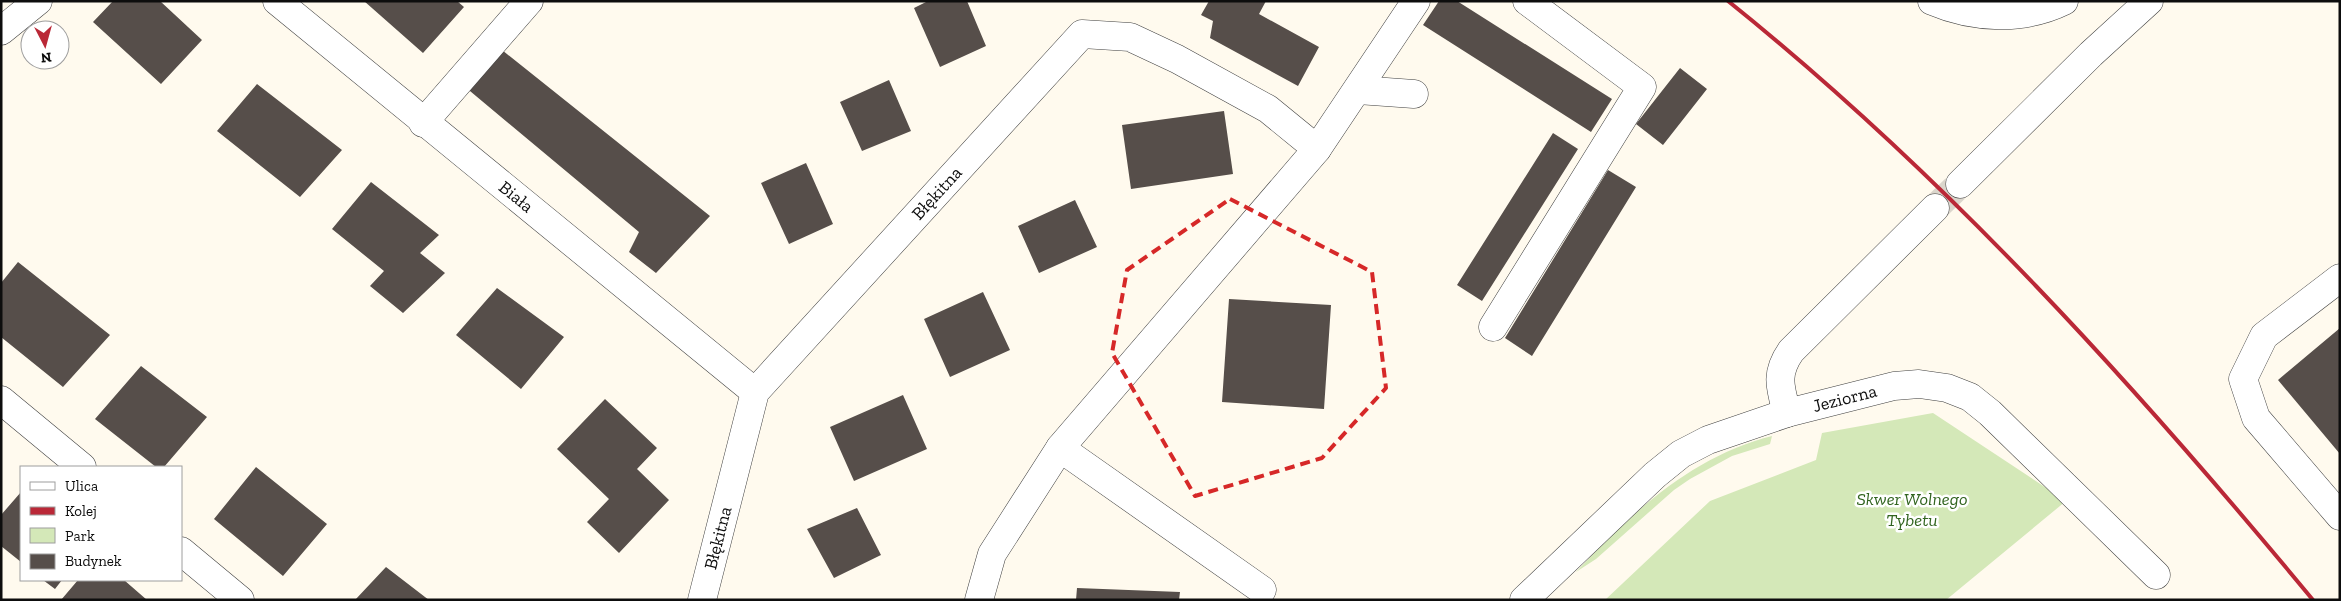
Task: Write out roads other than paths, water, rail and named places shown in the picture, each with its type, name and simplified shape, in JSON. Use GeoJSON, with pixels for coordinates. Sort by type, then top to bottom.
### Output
{"type":"FeatureCollection","features":[{"type":"Feature","properties":{"kind":"street"},"geometry":{"type":"LineString","coordinates":[[1,31],[38,1]]}},
{"type":"Feature","properties":{"kind":"street","name":"Biała"},"geometry":{"type":"LineString","coordinates":[[277,1],[423,123],[755,392]]}},
{"type":"Feature","properties":{"kind":"street"},"geometry":{"type":"LineString","coordinates":[[423,123],[529,1]]}},
{"type":"Feature","properties":{"kind":"street"},"geometry":{"type":"LineString","coordinates":[[980,600],[992,554],[1060,448],[1317,149],[1416,1]]}},
{"type":"Feature","properties":{"kind":"street"},"geometry":{"type":"LineString","coordinates":[[1493,326],[1642,87],[1527,1]]}},
{"type":"Feature","properties":{"kind":"street"},"geometry":{"type":"LineString","coordinates":[[1932,1],[1951,9],[1988,15],[2013,16],[2031,13],[2064,1]]}},
{"type":"Feature","properties":{"kind":"street"},"geometry":{"type":"LineString","coordinates":[[1960,184],[2091,54],[2149,1]]}},
{"type":"Feature","properties":{"kind":"street","name":"Błękitna"},"geometry":{"type":"LineString","coordinates":[[702,600],[755,392],[1082,34],[1130,37],[1177,59],[1268,109],[1317,149]]}},
{"type":"Feature","properties":{"kind":"street"},"geometry":{"type":"LineString","coordinates":[[1358,90],[1414,94]]}},
{"type":"Feature","properties":{"kind":"street"},"geometry":{"type":"LineString","coordinates":[[1787,413],[1780,386],[1780,374],[1783,363],[1791,351],[1935,208]]}},
{"type":"Feature","properties":{"kind":"street"},"geometry":{"type":"LineString","coordinates":[[2340,278],[2264,336],[2243,379],[2256,418],[2340,516]]}},
{"type":"Feature","properties":{"kind":"street","name":"Jeziorna"},"geometry":{"type":"LineString","coordinates":[[1524,600],[1631,497],[1682,454],[1708,440],[1787,413],[1894,386],[1919,384],[1947,388],[1970,397],[1990,413],[2156,575]]}},
{"type":"Feature","properties":{"kind":"street"},"geometry":{"type":"LineString","coordinates":[[1,400],[81,466]]}},
{"type":"Feature","properties":{"kind":"street"},"geometry":{"type":"LineString","coordinates":[[1060,448],[1262,590]]}},
{"type":"Feature","properties":{"kind":"street"},"geometry":{"type":"LineString","coordinates":[[182,552],[240,600]]}},
{"type":"Feature","properties":{"kind":"tunnel"},"geometry":{"type":"LineString","coordinates":[[1935,208],[1960,184]]}},
{"type":"Feature","properties":{"kind":"railway"},"geometry":{"type":"LineString","coordinates":[[1728,1],[1808,68],[1886,138],[1962,211],[2107,362],[2177,440],[2313,600]]}},
{"type":"Feature","properties":{"kind":"park label","name":"Skwer Wolnego Tybetu"},"geometry":{"type":"Point","coordinates":[1912,509]}}]}
